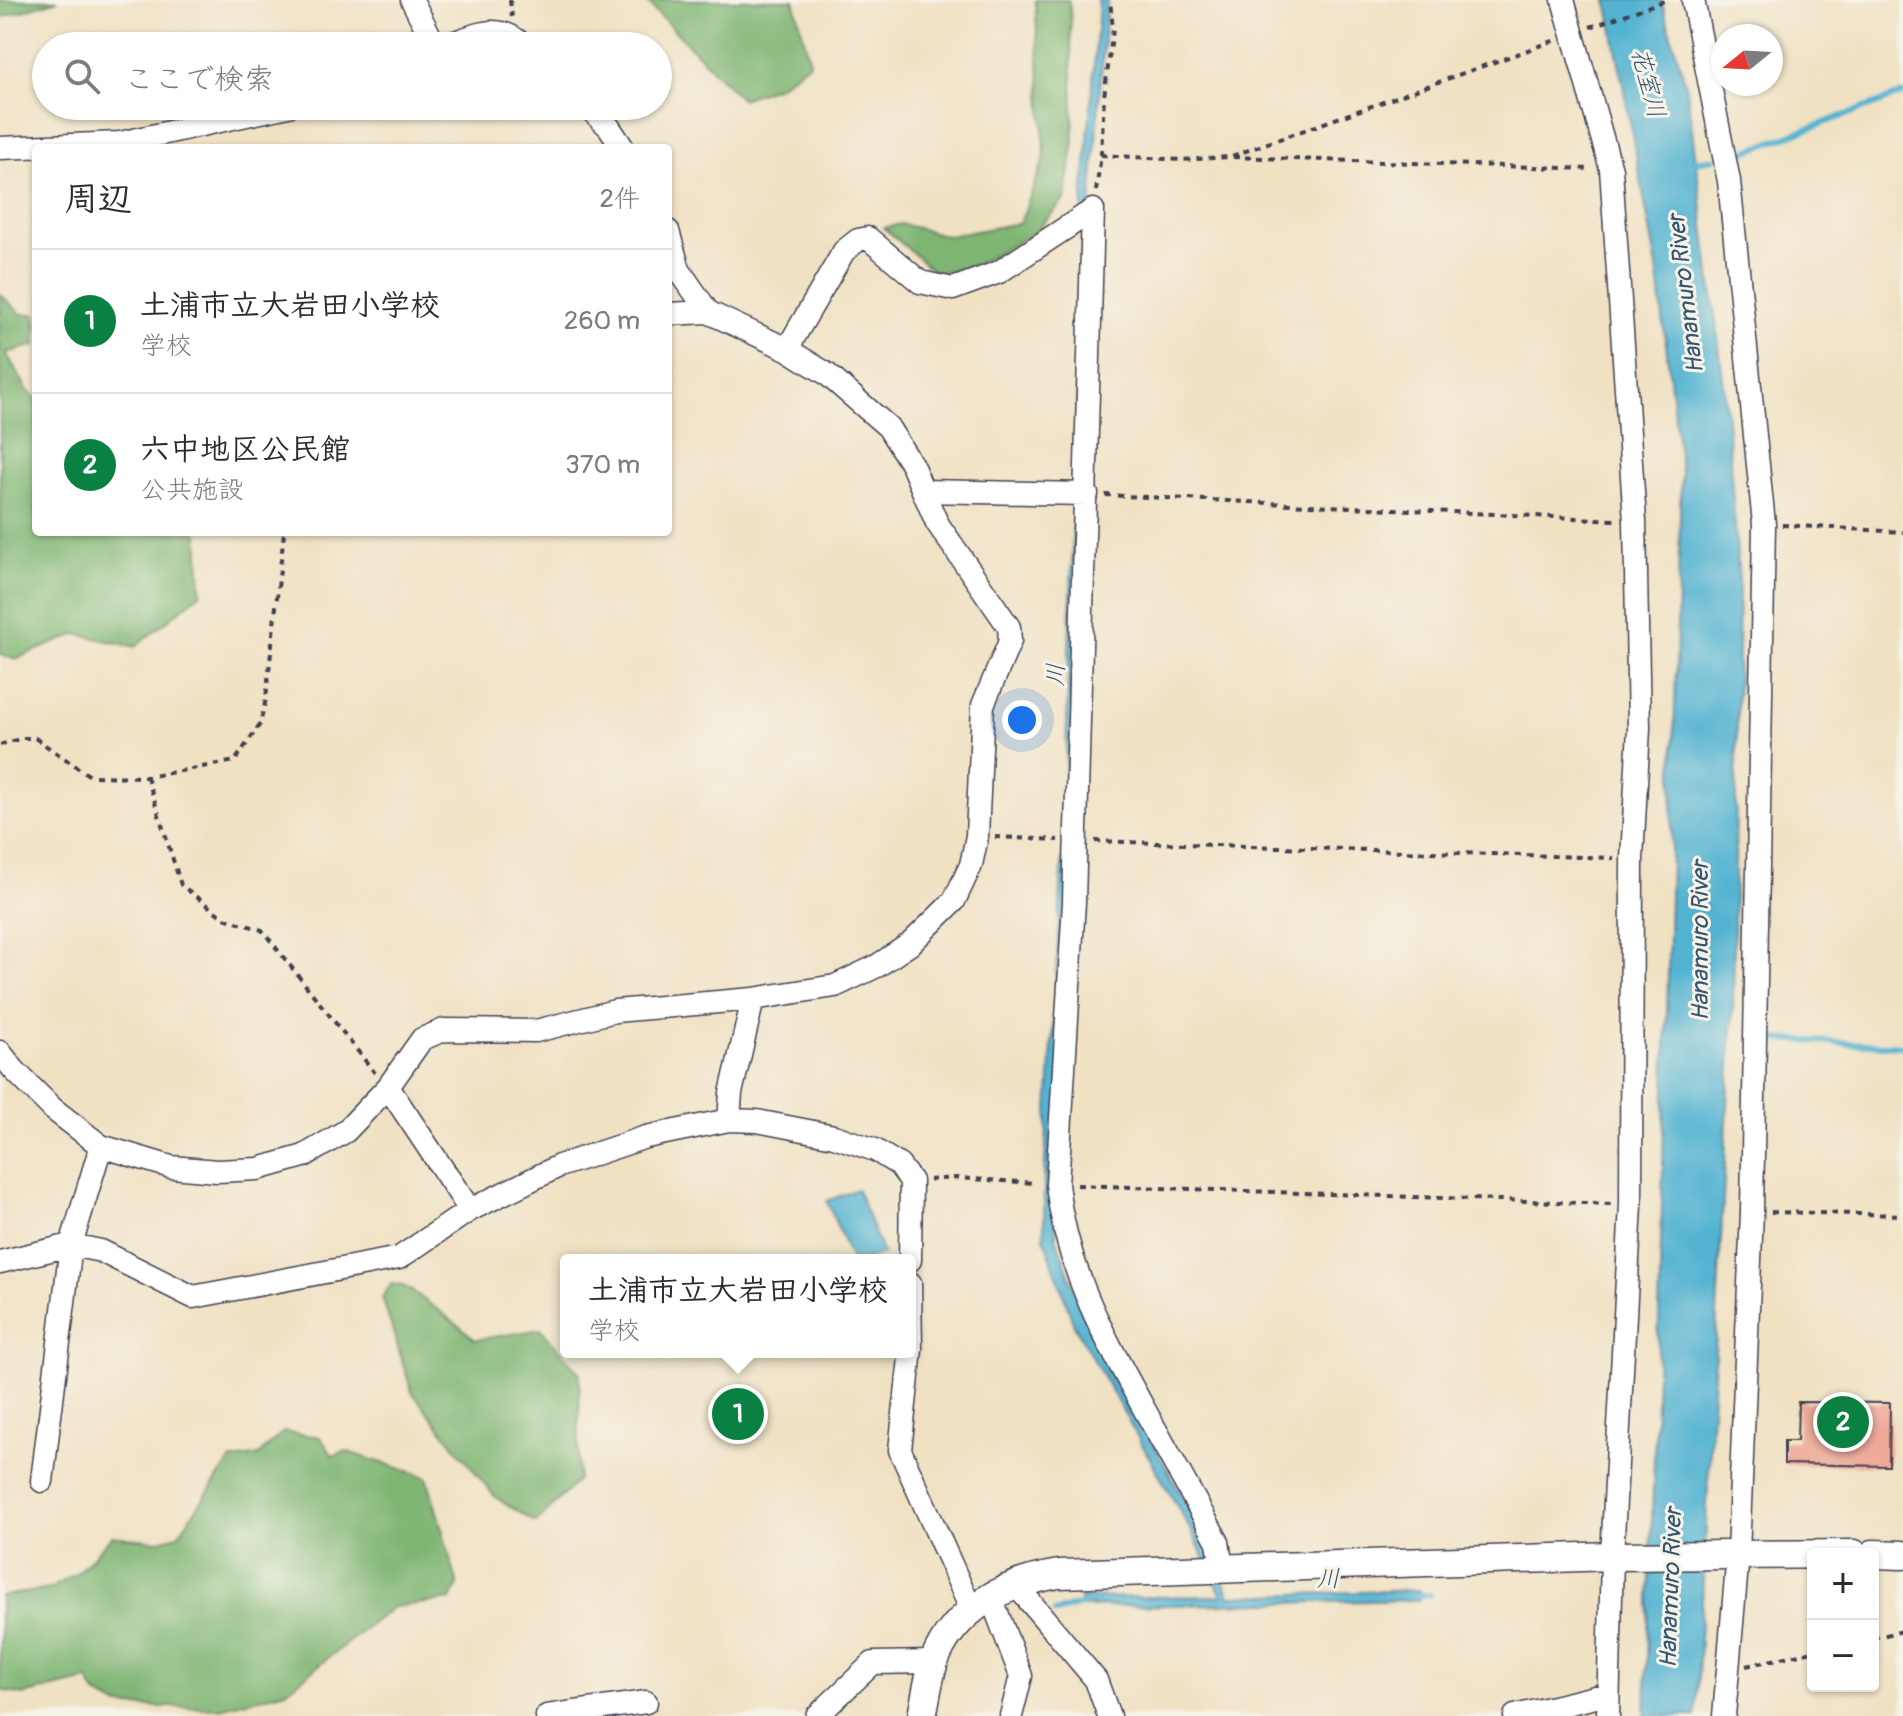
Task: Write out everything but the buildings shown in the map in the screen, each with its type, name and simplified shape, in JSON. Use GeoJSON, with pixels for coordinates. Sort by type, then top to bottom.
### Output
{"type":"FeatureCollection","features":[{"type":"Feature","properties":{"kind":"street"},"geometry":{"type":"LineString","coordinates":[[412,0],[428,32]]}},
{"type":"Feature","properties":{"kind":"street"},"geometry":{"type":"LineString","coordinates":[[1515,1716],[1608,1705],[1631,1205],[1632,859],[1639,728],[1635,521],[1611,169],[1563,0]]}},
{"type":"Feature","properties":{"kind":"street"},"geometry":{"type":"LineString","coordinates":[[1693,0],[1729,181],[1764,524],[1752,1211],[1724,1716]]}},
{"type":"Feature","properties":{"kind":"street"},"geometry":{"type":"LineString","coordinates":[[102,144],[224,120]]}},
{"type":"Feature","properties":{"kind":"street"},"geometry":{"type":"LineString","coordinates":[[602,120],[620,144]]}},
{"type":"Feature","properties":{"kind":"street"},"geometry":{"type":"LineString","coordinates":[[0,148],[32,147]]}},
{"type":"Feature","properties":{"kind":"street"},"geometry":{"type":"LineString","coordinates":[[787,349],[844,251],[858,240],[868,238],[920,282],[953,289],[999,272],[1093,210]]}},
{"type":"Feature","properties":{"kind":"street"},"geometry":{"type":"LineString","coordinates":[[1093,210],[1076,841],[1057,1185],[1061,1220],[1081,1288],[1218,1542],[1222,1568]]}},
{"type":"Feature","properties":{"kind":"street"},"geometry":{"type":"LineString","coordinates":[[672,245],[679,270],[708,312]]}},
{"type":"Feature","properties":{"kind":"street"},"geometry":{"type":"LineString","coordinates":[[0,1052],[53,1109],[101,1146],[171,1167],[217,1171],[258,1169],[304,1156],[346,1131],[388,1087],[422,1039],[444,1030],[536,1031],[615,1011],[753,999],[835,986],[877,966],[910,944],[954,901],[971,865],[977,836],[983,705],[1010,641],[1009,627],[937,523],[912,465],[888,427],[827,374],[787,349],[708,312],[672,314]]}},
{"type":"Feature","properties":{"kind":"street"},"geometry":{"type":"LineString","coordinates":[[924,491],[1087,494]]}},
{"type":"Feature","properties":{"kind":"street"},"geometry":{"type":"LineString","coordinates":[[729,1120],[731,1093],[753,999]]}},
{"type":"Feature","properties":{"kind":"street"},"geometry":{"type":"LineString","coordinates":[[388,1087],[470,1210]]}},
{"type":"Feature","properties":{"kind":"street"},"geometry":{"type":"LineString","coordinates":[[0,1262],[71,1245],[101,1251],[193,1297],[399,1258],[470,1210],[559,1166],[646,1137],[729,1120],[757,1121],[834,1136],[875,1150],[899,1165],[911,1181],[910,1254]]}},
{"type":"Feature","properties":{"kind":"street"},"geometry":{"type":"LineString","coordinates":[[42,1481],[71,1245],[101,1146]]}},
{"type":"Feature","properties":{"kind":"street"},"geometry":{"type":"LineString","coordinates":[[910,1358],[900,1450],[992,1597],[1021,1676],[1011,1716]]}},
{"type":"Feature","properties":{"kind":"street"},"geometry":{"type":"LineString","coordinates":[[922,1716],[934,1662],[950,1631],[992,1597],[1034,1577],[1616,1556],[1807,1554]]}},
{"type":"Feature","properties":{"kind":"street"},"geometry":{"type":"LineString","coordinates":[[1879,1554],[1903,1555]]}},
{"type":"Feature","properties":{"kind":"street"},"geometry":{"type":"LineString","coordinates":[[992,1597],[1096,1680],[1109,1716]]}},
{"type":"Feature","properties":{"kind":"street"},"geometry":{"type":"LineString","coordinates":[[817,1716],[873,1663],[934,1662]]}},
{"type":"Feature","properties":{"kind":"street"},"geometry":{"type":"LineString","coordinates":[[547,1716],[646,1702]]}},
{"type":"Feature","properties":{"kind":"path"},"geometry":{"type":"LineString","coordinates":[[1093,210],[1113,29],[1110,0]]}},
{"type":"Feature","properties":{"kind":"path"},"geometry":{"type":"LineString","coordinates":[[1229,157],[1667,0]]}},
{"type":"Feature","properties":{"kind":"path"},"geometry":{"type":"LineString","coordinates":[[1101,155],[1182,160],[1229,157],[1611,169]]}},
{"type":"Feature","properties":{"kind":"path"},"geometry":{"type":"LineString","coordinates":[[1087,494],[1635,521]]}},
{"type":"Feature","properties":{"kind":"path"},"geometry":{"type":"LineString","coordinates":[[1764,524],[1903,532]]}},
{"type":"Feature","properties":{"kind":"path"},"geometry":{"type":"LineString","coordinates":[[0,745],[22,738],[35,738],[90,776],[147,777],[235,761],[260,724],[266,699],[284,536]]}},
{"type":"Feature","properties":{"kind":"path"},"geometry":{"type":"LineString","coordinates":[[147,777],[181,885],[224,918],[262,930],[358,1054],[388,1087]]}},
{"type":"Feature","properties":{"kind":"path"},"geometry":{"type":"LineString","coordinates":[[977,836],[1632,859]]}},
{"type":"Feature","properties":{"kind":"path"},"geometry":{"type":"LineString","coordinates":[[911,1181],[955,1178],[1057,1185],[1631,1205]]}},
{"type":"Feature","properties":{"kind":"path"},"geometry":{"type":"LineString","coordinates":[[1752,1211],[1903,1215]]}},
{"type":"Feature","properties":{"kind":"path"},"geometry":{"type":"LineString","coordinates":[[1879,1637],[1903,1631]]}},
{"type":"Feature","properties":{"kind":"path"},"geometry":{"type":"LineString","coordinates":[[1728,1670],[1807,1652]]}},
{"type":"Feature","properties":{"kind":"green space"},"geometry":{"type":"Polygon","coordinates":[[[0,0],[58,0],[0,18],[0,0]]]}},
{"type":"Feature","properties":{"kind":"green space"},"geometry":{"type":"Polygon","coordinates":[[[645,0],[794,0],[810,62],[778,86],[741,99],[645,0]]]}},
{"type":"Feature","properties":{"kind":"green space"},"geometry":{"type":"Polygon","coordinates":[[[1035,0],[1068,0],[1070,7],[1074,141],[1066,198],[1033,234],[975,265],[937,274],[884,228],[901,224],[948,236],[1020,223],[1045,157],[1035,0]]]}},
{"type":"Feature","properties":{"kind":"green space"},"geometry":{"type":"Polygon","coordinates":[[[0,294],[21,314],[32,314],[32,346],[6,353],[32,394],[32,536],[198,536],[201,593],[135,647],[77,634],[15,659],[0,654],[0,294]]]}},
{"type":"Feature","properties":{"kind":"green space"},"geometry":{"type":"Polygon","coordinates":[[[392,1284],[403,1286],[475,1340],[541,1329],[560,1350],[560,1358],[567,1358],[580,1373],[578,1480],[536,1523],[495,1497],[412,1392],[382,1297],[392,1284]]]}},
{"type":"Feature","properties":{"kind":"green space"},"geometry":{"type":"Polygon","coordinates":[[[283,1432],[320,1437],[333,1456],[345,1451],[427,1477],[458,1585],[451,1600],[393,1607],[286,1691],[220,1708],[120,1706],[96,1694],[88,1680],[23,1695],[0,1690],[0,1596],[50,1589],[77,1573],[112,1536],[156,1541],[178,1535],[230,1461],[259,1455],[283,1432]]]}},
{"type":"Feature","properties":{"kind":"water"},"geometry":{"type":"Polygon","coordinates":[[[1097,0],[1107,0],[1091,206],[1056,1237],[1086,1322],[1202,1532],[1230,1596],[1419,1590],[1419,1600],[1081,1607],[1080,1598],[1222,1596],[1194,1536],[1074,1325],[1044,1238],[1044,1181],[1063,855],[1083,200],[1097,0]]]}},
{"type":"Feature","properties":{"kind":"water"},"geometry":{"type":"Polygon","coordinates":[[[1607,0],[1661,0],[1687,89],[1725,394],[1739,580],[1733,1008],[1696,1716],[1645,1716],[1659,1317],[1681,474],[1657,267],[1607,0]]]}},
{"type":"Feature","properties":{"kind":"water"},"geometry":{"type":"Polygon","coordinates":[[[857,1189],[883,1254],[849,1254],[827,1201],[857,1189]]]}},
{"type":"Feature","properties":{"kind":"waterway"},"geometry":{"type":"LineString","coordinates":[[1739,154],[1903,94]]}},
{"type":"Feature","properties":{"kind":"waterway"},"geometry":{"type":"LineString","coordinates":[[1690,163],[1714,159]]}},
{"type":"Feature","properties":{"kind":"waterway"},"geometry":{"type":"LineString","coordinates":[[1773,1039],[1903,1046]]}},
{"type":"Feature","properties":{"kind":"waterway","name":"川"},"geometry":{"type":"LineString","coordinates":[[1413,1595],[1430,1595]]}},
{"type":"Feature","properties":{"kind":"waterway"},"geometry":{"type":"LineString","coordinates":[[1055,1612],[1086,1603]]}},
{"type":"Feature","properties":{"kind":"place","name":"土浦市立大岩田小学校"},"geometry":{"type":"Point","coordinates":[738,1414]}},
{"type":"Feature","properties":{"kind":"place","name":"六中地区公民館"},"geometry":{"type":"Point","coordinates":[1843,1422]}},
{"type":"Feature","properties":{"kind":"water label","name":"花室川"},"geometry":{"type":"Point","coordinates":[1648,83]}},
{"type":"Feature","properties":{"kind":"water label","name":"Hanamuro River"},"geometry":{"type":"Point","coordinates":[1686,294]}},
{"type":"Feature","properties":{"kind":"water label","name":"Hanamuro River"},"geometry":{"type":"Point","coordinates":[1700,941]}},
{"type":"Feature","properties":{"kind":"water label","name":"Hanamuro River"},"geometry":{"type":"Point","coordinates":[1671,1588]}}]}
